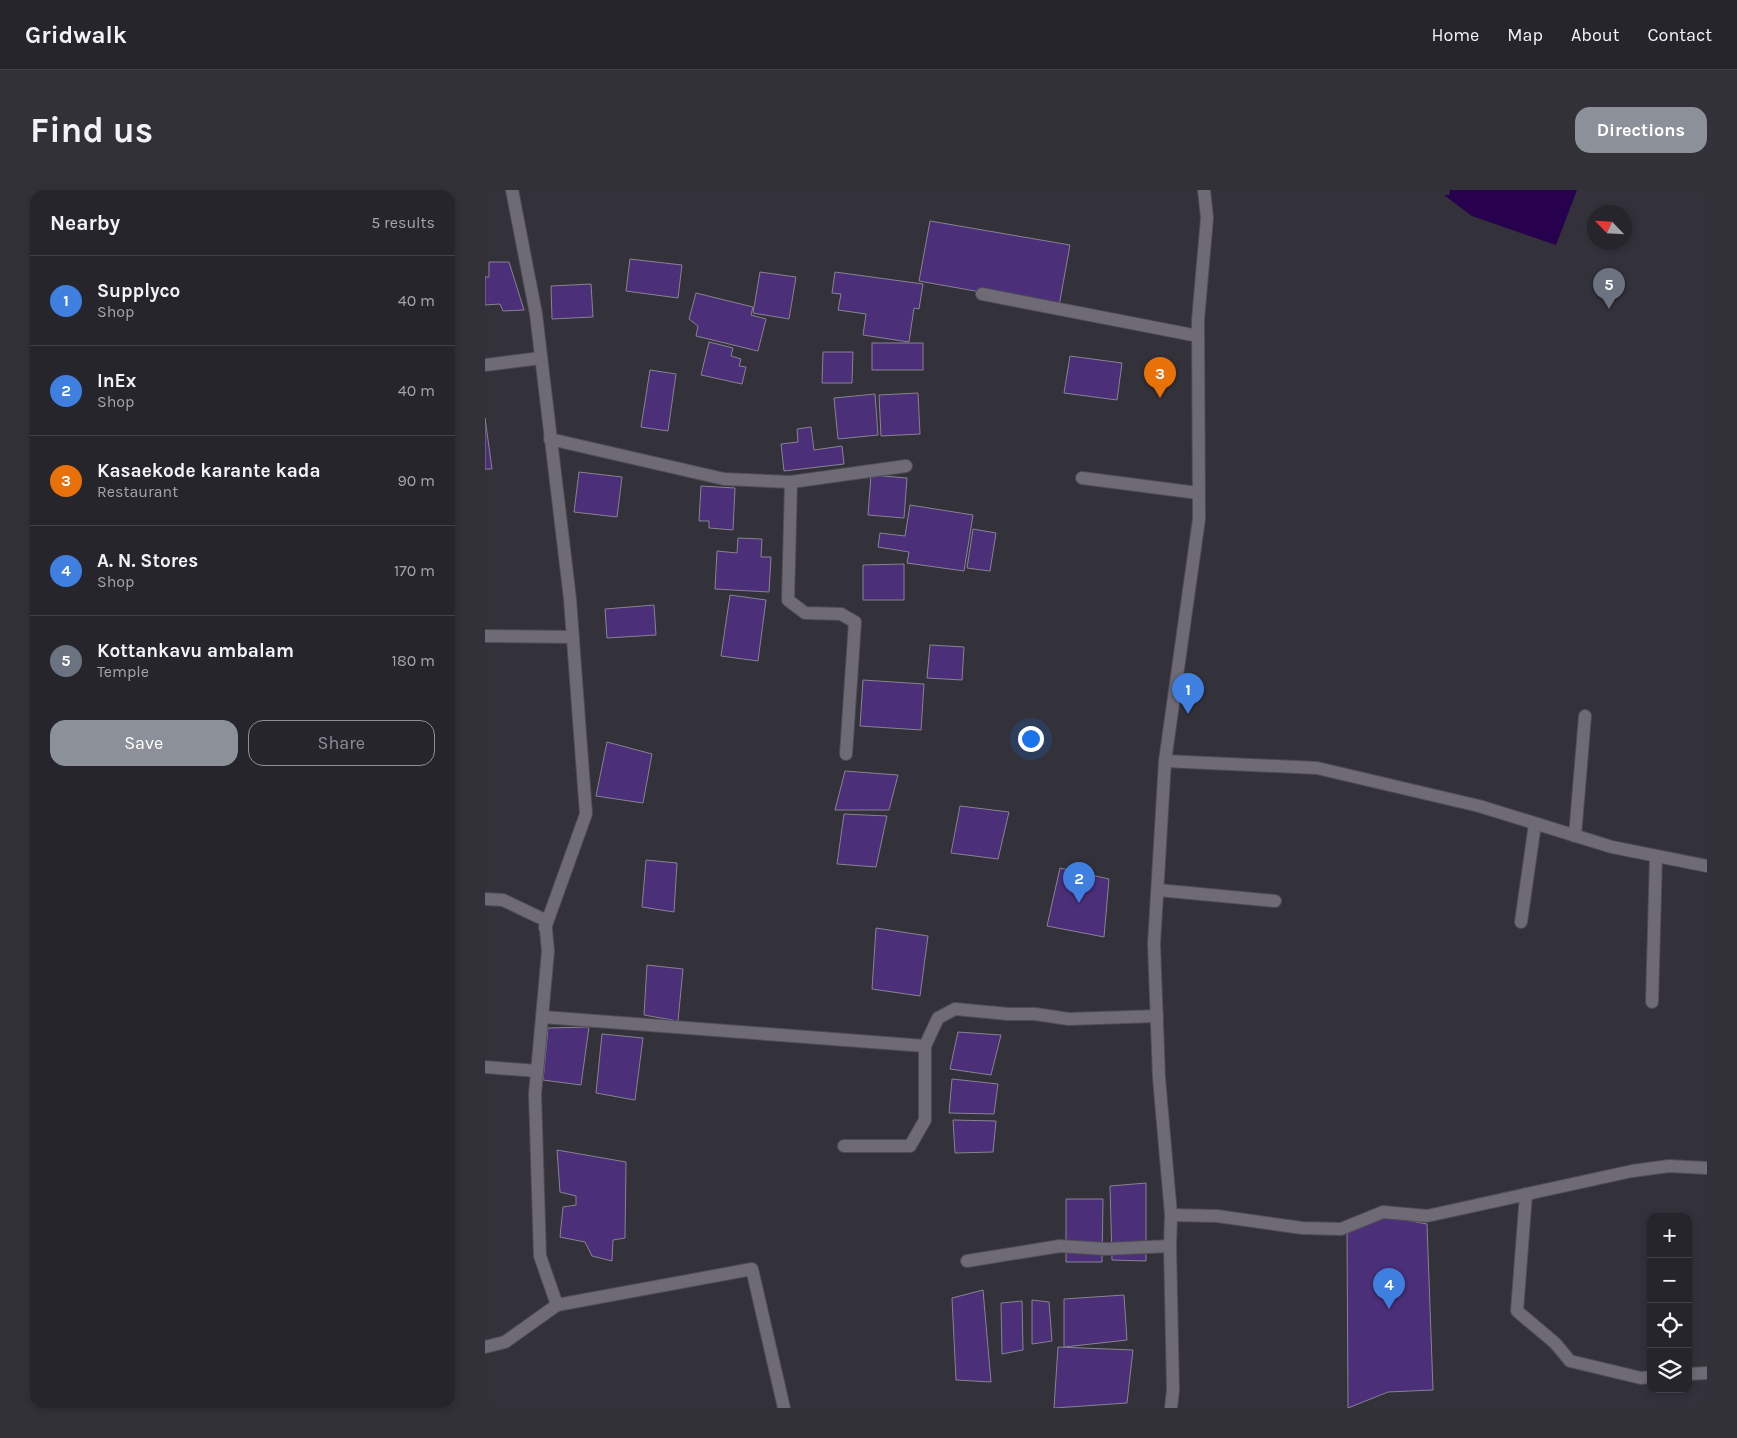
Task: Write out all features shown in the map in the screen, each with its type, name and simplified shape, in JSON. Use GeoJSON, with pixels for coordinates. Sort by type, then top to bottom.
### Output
{"type":"FeatureCollection","features":[{"type":"Feature","properties":{"kind":"street"},"geometry":{"type":"LineString","coordinates":[[512,190],[536,314],[573,637],[587,814],[545,928]]}},
{"type":"Feature","properties":{"kind":"street"},"geometry":{"type":"LineString","coordinates":[[1171,1408],[1173,1390],[1171,1215],[1159,1078],[1155,944],[1165,761],[1199,519],[1198,336],[1207,218],[1204,190]]}},
{"type":"Feature","properties":{"kind":"street"},"geometry":{"type":"LineString","coordinates":[[982,294],[1198,336]]}},
{"type":"Feature","properties":{"kind":"street"},"geometry":{"type":"LineString","coordinates":[[485,365],[541,358]]}},
{"type":"Feature","properties":{"kind":"street"},"geometry":{"type":"LineString","coordinates":[[550,439],[724,479],[791,482],[907,466]]}},
{"type":"Feature","properties":{"kind":"street"},"geometry":{"type":"LineString","coordinates":[[1082,478],[1198,493]]}},
{"type":"Feature","properties":{"kind":"street"},"geometry":{"type":"LineString","coordinates":[[791,482],[788,600],[805,614],[841,614],[855,622],[846,754]]}},
{"type":"Feature","properties":{"kind":"street"},"geometry":{"type":"LineString","coordinates":[[485,636],[573,637]]}},
{"type":"Feature","properties":{"kind":"street"},"geometry":{"type":"LineString","coordinates":[[1575,836],[1585,716]]}},
{"type":"Feature","properties":{"kind":"street"},"geometry":{"type":"LineString","coordinates":[[1165,761],[1317,768],[1479,806],[1612,847],[1707,866]]}},
{"type":"Feature","properties":{"kind":"street"},"geometry":{"type":"LineString","coordinates":[[1521,922],[1535,824]]}},
{"type":"Feature","properties":{"kind":"street"},"geometry":{"type":"LineString","coordinates":[[1652,1002],[1656,856]]}},
{"type":"Feature","properties":{"kind":"street"},"geometry":{"type":"LineString","coordinates":[[1158,890],[1275,901]]}},
{"type":"Feature","properties":{"kind":"street"},"geometry":{"type":"LineString","coordinates":[[485,898],[503,900],[545,920],[549,951],[535,1094],[540,1256],[557,1305]]}},
{"type":"Feature","properties":{"kind":"street"},"geometry":{"type":"LineString","coordinates":[[844,1146],[910,1146],[925,1120],[925,1046],[938,1018],[955,1009],[1008,1014],[1035,1014],[1069,1019],[1157,1016]]}},
{"type":"Feature","properties":{"kind":"street"},"geometry":{"type":"LineString","coordinates":[[543,1017],[925,1046]]}},
{"type":"Feature","properties":{"kind":"street"},"geometry":{"type":"LineString","coordinates":[[485,1068],[537,1071]]}},
{"type":"Feature","properties":{"kind":"street"},"geometry":{"type":"LineString","coordinates":[[1171,1215],[1217,1216],[1302,1228],[1341,1229],[1383,1212],[1427,1216],[1632,1171],[1669,1166],[1707,1168]]}},
{"type":"Feature","properties":{"kind":"street"},"geometry":{"type":"LineString","coordinates":[[1526,1194],[1517,1311],[1555,1343],[1570,1361],[1641,1378],[1647,1377]]}},
{"type":"Feature","properties":{"kind":"street"},"geometry":{"type":"LineString","coordinates":[[967,1262],[1060,1246],[1106,1249],[1170,1246]]}},
{"type":"Feature","properties":{"kind":"street"},"geometry":{"type":"LineString","coordinates":[[485,1347],[505,1342],[557,1305],[752,1269],[784,1408]]}},
{"type":"Feature","properties":{"kind":"street"},"geometry":{"type":"LineString","coordinates":[[1692,1374],[1707,1373]]}},
{"type":"Feature","properties":{"kind":"shaded area"},"geometry":{"type":"Polygon","coordinates":[[[1450,190],[1577,190],[1556,245],[1472,216],[1444,195],[1449,195],[1450,190]]]}},
{"type":"Feature","properties":{"kind":"building"},"geometry":{"type":"Polygon","coordinates":[[[930,221],[1070,245],[1059,306],[919,281],[930,221]]]}},
{"type":"Feature","properties":{"kind":"building"},"geometry":{"type":"Polygon","coordinates":[[[630,259],[682,265],[678,298],[626,291],[630,259]]]}},
{"type":"Feature","properties":{"kind":"building"},"geometry":{"type":"Polygon","coordinates":[[[489,262],[509,262],[524,310],[503,311],[500,304],[485,305],[485,277],[489,277],[489,262]]]}},
{"type":"Feature","properties":{"kind":"building"},"geometry":{"type":"Polygon","coordinates":[[[760,272],[796,277],[789,319],[753,313],[760,272]]]}},
{"type":"Feature","properties":{"kind":"building"},"geometry":{"type":"Polygon","coordinates":[[[835,272],[923,284],[919,309],[914,308],[909,342],[863,335],[866,314],[838,310],[841,294],[832,293],[835,272]]]}},
{"type":"Feature","properties":{"kind":"building"},"geometry":{"type":"Polygon","coordinates":[[[591,284],[593,317],[552,319],[551,286],[591,284]]]}},
{"type":"Feature","properties":{"kind":"building"},"geometry":{"type":"Polygon","coordinates":[[[696,293],[753,307],[751,315],[766,319],[758,351],[696,336],[698,326],[689,319],[696,293]]]}},
{"type":"Feature","properties":{"kind":"building"},"geometry":{"type":"Polygon","coordinates":[[[709,342],[733,348],[731,356],[741,359],[739,366],[746,367],[742,384],[701,375],[709,342]]]}},
{"type":"Feature","properties":{"kind":"building"},"geometry":{"type":"Polygon","coordinates":[[[872,343],[923,343],[923,370],[872,370],[872,343]]]}},
{"type":"Feature","properties":{"kind":"building"},"geometry":{"type":"Polygon","coordinates":[[[823,352],[853,352],[852,383],[822,383],[823,352]]]}},
{"type":"Feature","properties":{"kind":"building"},"geometry":{"type":"Polygon","coordinates":[[[1070,356],[1122,363],[1117,400],[1064,393],[1070,356]]]}},
{"type":"Feature","properties":{"kind":"building"},"geometry":{"type":"Polygon","coordinates":[[[650,370],[676,374],[668,431],[641,427],[650,370]]]}},
{"type":"Feature","properties":{"kind":"building"},"geometry":{"type":"Polygon","coordinates":[[[918,393],[920,434],[881,436],[879,395],[918,393]]]}},
{"type":"Feature","properties":{"kind":"building"},"geometry":{"type":"Polygon","coordinates":[[[875,394],[878,435],[838,439],[834,398],[875,394]]]}},
{"type":"Feature","properties":{"kind":"building"},"geometry":{"type":"Polygon","coordinates":[[[485,418],[492,469],[485,469],[485,418]]]}},
{"type":"Feature","properties":{"kind":"building"},"geometry":{"type":"Polygon","coordinates":[[[811,427],[814,450],[842,446],[844,464],[784,471],[781,444],[798,442],[797,429],[811,427]]]}},
{"type":"Feature","properties":{"kind":"building"},"geometry":{"type":"Polygon","coordinates":[[[579,472],[622,477],[617,517],[574,512],[579,472]]]}},
{"type":"Feature","properties":{"kind":"building"},"geometry":{"type":"Polygon","coordinates":[[[871,475],[907,478],[904,518],[868,515],[871,475]]]}},
{"type":"Feature","properties":{"kind":"building"},"geometry":{"type":"Polygon","coordinates":[[[701,486],[735,488],[733,530],[709,528],[709,521],[699,521],[701,486]]]}},
{"type":"Feature","properties":{"kind":"building"},"geometry":{"type":"Polygon","coordinates":[[[910,505],[973,515],[964,571],[907,563],[909,552],[878,547],[880,533],[905,536],[910,505]]]}},
{"type":"Feature","properties":{"kind":"building"},"geometry":{"type":"Polygon","coordinates":[[[973,529],[996,533],[990,571],[967,568],[973,529]]]}},
{"type":"Feature","properties":{"kind":"building"},"geometry":{"type":"Polygon","coordinates":[[[738,538],[762,539],[761,557],[771,557],[769,592],[715,589],[717,551],[737,553],[738,538]]]}},
{"type":"Feature","properties":{"kind":"building"},"geometry":{"type":"Polygon","coordinates":[[[904,564],[904,600],[863,600],[863,565],[904,564]]]}},
{"type":"Feature","properties":{"kind":"building"},"geometry":{"type":"Polygon","coordinates":[[[730,595],[766,600],[758,661],[721,656],[730,595]]]}},
{"type":"Feature","properties":{"kind":"building"},"geometry":{"type":"Polygon","coordinates":[[[654,605],[656,635],[607,638],[605,609],[654,605]]]}},
{"type":"Feature","properties":{"kind":"building"},"geometry":{"type":"Polygon","coordinates":[[[930,645],[964,647],[962,680],[927,678],[930,645]]]}},
{"type":"Feature","properties":{"kind":"building"},"geometry":{"type":"Polygon","coordinates":[[[863,680],[924,684],[921,730],[860,726],[863,680]]]}},
{"type":"Feature","properties":{"kind":"building"},"geometry":{"type":"Polygon","coordinates":[[[607,742],[652,754],[643,803],[596,796],[607,742]]]}},
{"type":"Feature","properties":{"kind":"building"},"geometry":{"type":"Polygon","coordinates":[[[845,771],[898,775],[889,810],[835,810],[845,771]]]}},
{"type":"Feature","properties":{"kind":"building"},"geometry":{"type":"Polygon","coordinates":[[[960,806],[1009,812],[998,859],[951,853],[960,806]]]}},
{"type":"Feature","properties":{"kind":"building"},"geometry":{"type":"Polygon","coordinates":[[[844,814],[887,816],[876,867],[837,864],[844,814]]]}},
{"type":"Feature","properties":{"kind":"building"},"geometry":{"type":"Polygon","coordinates":[[[646,860],[677,863],[674,912],[642,907],[646,860]]]}},
{"type":"Feature","properties":{"kind":"building"},"geometry":{"type":"Polygon","coordinates":[[[1060,868],[1109,879],[1104,937],[1047,926],[1060,868]]]}},
{"type":"Feature","properties":{"kind":"building"},"geometry":{"type":"Polygon","coordinates":[[[876,928],[928,936],[920,996],[872,989],[876,928]]]}},
{"type":"Feature","properties":{"kind":"building"},"geometry":{"type":"Polygon","coordinates":[[[647,965],[683,969],[678,1021],[644,1015],[647,965]]]}},
{"type":"Feature","properties":{"kind":"building"},"geometry":{"type":"Polygon","coordinates":[[[589,1027],[581,1085],[543,1080],[548,1028],[589,1027]]]}},
{"type":"Feature","properties":{"kind":"building"},"geometry":{"type":"Polygon","coordinates":[[[958,1032],[1001,1035],[991,1075],[950,1069],[958,1032]]]}},
{"type":"Feature","properties":{"kind":"building"},"geometry":{"type":"Polygon","coordinates":[[[602,1034],[643,1038],[635,1100],[596,1093],[602,1034]]]}},
{"type":"Feature","properties":{"kind":"building"},"geometry":{"type":"Polygon","coordinates":[[[952,1079],[998,1084],[994,1114],[949,1113],[952,1079]]]}},
{"type":"Feature","properties":{"kind":"building"},"geometry":{"type":"Polygon","coordinates":[[[953,1120],[996,1121],[993,1152],[955,1153],[953,1120]]]}},
{"type":"Feature","properties":{"kind":"building"},"geometry":{"type":"Polygon","coordinates":[[[557,1150],[626,1162],[625,1238],[613,1240],[612,1261],[592,1256],[585,1242],[560,1237],[563,1207],[576,1205],[576,1196],[560,1192],[557,1150]]]}},
{"type":"Feature","properties":{"kind":"building"},"geometry":{"type":"Polygon","coordinates":[[[1146,1183],[1146,1261],[1112,1260],[1110,1186],[1146,1183]]]}},
{"type":"Feature","properties":{"kind":"building"},"geometry":{"type":"Polygon","coordinates":[[[1066,1199],[1103,1199],[1102,1262],[1066,1262],[1066,1199]]]}},
{"type":"Feature","properties":{"kind":"building"},"geometry":{"type":"Polygon","coordinates":[[[1384,1216],[1427,1224],[1433,1390],[1388,1392],[1348,1408],[1347,1229],[1384,1216]]]}},
{"type":"Feature","properties":{"kind":"building"},"geometry":{"type":"Polygon","coordinates":[[[983,1290],[991,1382],[956,1380],[952,1298],[983,1290]]]}},
{"type":"Feature","properties":{"kind":"building"},"geometry":{"type":"Polygon","coordinates":[[[1124,1295],[1127,1340],[1064,1347],[1064,1299],[1124,1295]]]}},
{"type":"Feature","properties":{"kind":"building"},"geometry":{"type":"Polygon","coordinates":[[[1032,1300],[1049,1302],[1052,1341],[1032,1344],[1032,1300]]]}},
{"type":"Feature","properties":{"kind":"building"},"geometry":{"type":"Polygon","coordinates":[[[1022,1301],[1023,1350],[1002,1354],[1001,1303],[1022,1301]]]}},
{"type":"Feature","properties":{"kind":"building"},"geometry":{"type":"Polygon","coordinates":[[[1058,1347],[1133,1350],[1127,1403],[1054,1408],[1058,1347]]]}},
{"type":"Feature","properties":{"kind":"place","name":"Kottankavu ambalam"},"geometry":{"type":"Point","coordinates":[1609,309]}},
{"type":"Feature","properties":{"kind":"place","name":"Kasaekode karante kada"},"geometry":{"type":"Point","coordinates":[1160,398]}},
{"type":"Feature","properties":{"kind":"place","name":"Supplyco"},"geometry":{"type":"Point","coordinates":[1188,714]}},
{"type":"Feature","properties":{"kind":"place","name":"InEx"},"geometry":{"type":"Point","coordinates":[1079,903]}},
{"type":"Feature","properties":{"kind":"place","name":"A. N. Stores"},"geometry":{"type":"Point","coordinates":[1389,1309]}}]}
